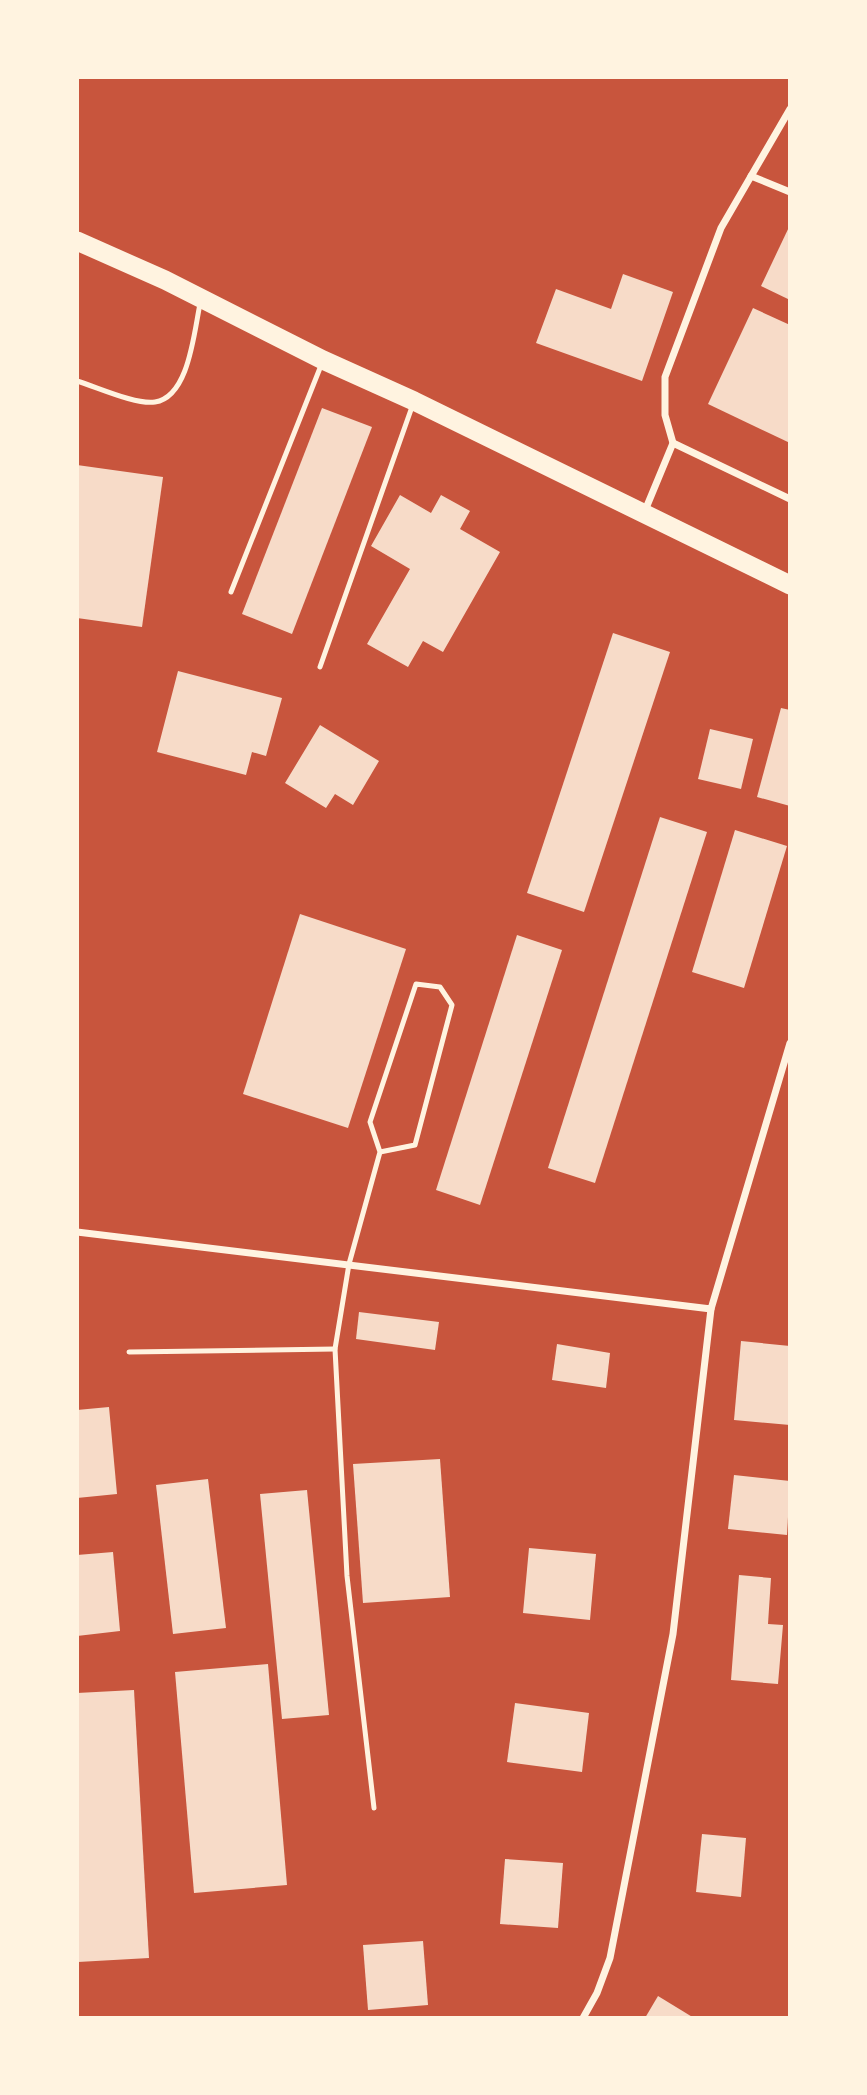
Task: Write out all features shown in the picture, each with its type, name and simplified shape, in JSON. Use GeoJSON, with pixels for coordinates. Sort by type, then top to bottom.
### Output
{"type":"FeatureCollection","features":[{"type":"Feature","properties":{"kind":"highway"},"geometry":{"type":"LineString","coordinates":[[77,241],[202,298],[323,360],[414,401],[790,585]]}},
{"type":"Feature","properties":{"kind":"street"},"geometry":{"type":"LineString","coordinates":[[645,513],[673,443],[665,415],[665,377],[721,228],[790,109]]}},
{"type":"Feature","properties":{"kind":"street"},"geometry":{"type":"LineString","coordinates":[[751,176],[790,192]]}},
{"type":"Feature","properties":{"kind":"street"},"geometry":{"type":"LineString","coordinates":[[673,443],[790,499]]}},
{"type":"Feature","properties":{"kind":"street"},"geometry":{"type":"LineString","coordinates":[[583,2018],[597,1993],[610,1958],[673,1634],[712,1310],[790,1043]]}},
{"type":"Feature","properties":{"kind":"street"},"geometry":{"type":"LineString","coordinates":[[77,1232],[712,1310]]}},
{"type":"Feature","properties":{"kind":"lane"},"geometry":{"type":"LineString","coordinates":[[77,381],[141,402],[154,403],[167,399],[183,378],[202,298]]}},
{"type":"Feature","properties":{"kind":"lane"},"geometry":{"type":"LineString","coordinates":[[231,592],[323,360]]}},
{"type":"Feature","properties":{"kind":"lane"},"geometry":{"type":"LineString","coordinates":[[320,667],[414,401]]}},
{"type":"Feature","properties":{"kind":"lane"},"geometry":{"type":"LineString","coordinates":[[374,1808],[347,1576],[335,1349],[349,1264],[380,1152],[370,1122],[416,985],[440,986],[452,1005],[415,1145],[380,1152]]}},
{"type":"Feature","properties":{"kind":"lane"},"geometry":{"type":"LineString","coordinates":[[129,1352],[335,1349]]}},
{"type":"Feature","properties":{"kind":"building"},"geometry":{"type":"Polygon","coordinates":[[[790,225],[790,300],[761,286],[790,225]]]}},
{"type":"Feature","properties":{"kind":"building"},"geometry":{"type":"Polygon","coordinates":[[[623,274],[673,292],[642,381],[536,343],[556,289],[611,309],[623,274]]]}},
{"type":"Feature","properties":{"kind":"building"},"geometry":{"type":"Polygon","coordinates":[[[753,308],[790,325],[790,443],[708,404],[753,308]]]}},
{"type":"Feature","properties":{"kind":"building"},"geometry":{"type":"Polygon","coordinates":[[[322,408],[372,427],[292,634],[242,614],[322,408]]]}},
{"type":"Feature","properties":{"kind":"building"},"geometry":{"type":"Polygon","coordinates":[[[77,465],[163,477],[142,627],[77,618],[77,465]]]}},
{"type":"Feature","properties":{"kind":"building"},"geometry":{"type":"Polygon","coordinates":[[[400,495],[431,513],[441,495],[470,511],[460,529],[500,552],[443,652],[423,641],[408,667],[367,644],[410,569],[371,546],[400,495]]]}},
{"type":"Feature","properties":{"kind":"building"},"geometry":{"type":"Polygon","coordinates":[[[613,633],[670,652],[584,912],[527,893],[613,633]]]}},
{"type":"Feature","properties":{"kind":"building"},"geometry":{"type":"Polygon","coordinates":[[[178,671],[282,698],[266,756],[252,752],[246,775],[157,752],[178,671]]]}},
{"type":"Feature","properties":{"kind":"building"},"geometry":{"type":"Polygon","coordinates":[[[781,708],[790,710],[790,806],[757,797],[781,708]]]}},
{"type":"Feature","properties":{"kind":"building"},"geometry":{"type":"Polygon","coordinates":[[[320,725],[379,761],[353,805],[335,794],[326,808],[285,783],[320,725]]]}},
{"type":"Feature","properties":{"kind":"building"},"geometry":{"type":"Polygon","coordinates":[[[710,729],[753,739],[741,789],[698,779],[710,729]]]}},
{"type":"Feature","properties":{"kind":"building"},"geometry":{"type":"Polygon","coordinates":[[[660,817],[707,832],[595,1183],[548,1168],[660,817]]]}},
{"type":"Feature","properties":{"kind":"building"},"geometry":{"type":"Polygon","coordinates":[[[735,830],[787,846],[744,988],[692,972],[735,830]]]}},
{"type":"Feature","properties":{"kind":"building"},"geometry":{"type":"Polygon","coordinates":[[[300,914],[406,949],[348,1128],[243,1094],[300,914]]]}},
{"type":"Feature","properties":{"kind":"building"},"geometry":{"type":"Polygon","coordinates":[[[517,935],[562,950],[480,1205],[436,1190],[517,935]]]}},
{"type":"Feature","properties":{"kind":"building"},"geometry":{"type":"Polygon","coordinates":[[[359,1312],[439,1322],[435,1350],[356,1339],[359,1312]]]}},
{"type":"Feature","properties":{"kind":"building"},"geometry":{"type":"Polygon","coordinates":[[[741,1341],[790,1346],[790,1425],[734,1420],[741,1341]]]}},
{"type":"Feature","properties":{"kind":"building"},"geometry":{"type":"Polygon","coordinates":[[[557,1344],[610,1353],[606,1388],[552,1380],[557,1344]]]}},
{"type":"Feature","properties":{"kind":"building"},"geometry":{"type":"Polygon","coordinates":[[[109,1407],[117,1494],[77,1498],[77,1410],[109,1407]]]}},
{"type":"Feature","properties":{"kind":"building"},"geometry":{"type":"Polygon","coordinates":[[[440,1459],[450,1597],[363,1603],[353,1464],[440,1459]]]}},
{"type":"Feature","properties":{"kind":"building"},"geometry":{"type":"Polygon","coordinates":[[[734,1475],[790,1481],[787,1535],[728,1529],[734,1475]]]}},
{"type":"Feature","properties":{"kind":"building"},"geometry":{"type":"Polygon","coordinates":[[[208,1479],[226,1628],[173,1634],[156,1485],[208,1479]]]}},
{"type":"Feature","properties":{"kind":"building"},"geometry":{"type":"Polygon","coordinates":[[[307,1490],[329,1715],[282,1719],[260,1494],[307,1490]]]}},
{"type":"Feature","properties":{"kind":"building"},"geometry":{"type":"Polygon","coordinates":[[[529,1548],[596,1554],[590,1620],[523,1613],[529,1548]]]}},
{"type":"Feature","properties":{"kind":"building"},"geometry":{"type":"Polygon","coordinates":[[[113,1552],[120,1631],[77,1636],[77,1555],[113,1552]]]}},
{"type":"Feature","properties":{"kind":"building"},"geometry":{"type":"Polygon","coordinates":[[[739,1575],[771,1578],[768,1624],[783,1625],[778,1684],[731,1680],[739,1575]]]}},
{"type":"Feature","properties":{"kind":"building"},"geometry":{"type":"Polygon","coordinates":[[[268,1664],[287,1885],[194,1893],[175,1672],[268,1664]]]}},
{"type":"Feature","properties":{"kind":"building"},"geometry":{"type":"Polygon","coordinates":[[[134,1690],[149,1958],[78,1962],[77,1693],[134,1690]]]}},
{"type":"Feature","properties":{"kind":"building"},"geometry":{"type":"Polygon","coordinates":[[[515,1703],[589,1713],[582,1772],[507,1762],[515,1703]]]}},
{"type":"Feature","properties":{"kind":"building"},"geometry":{"type":"Polygon","coordinates":[[[702,1834],[746,1838],[741,1897],[696,1892],[702,1834]]]}},
{"type":"Feature","properties":{"kind":"building"},"geometry":{"type":"Polygon","coordinates":[[[505,1859],[563,1863],[558,1928],[500,1924],[505,1859]]]}},
{"type":"Feature","properties":{"kind":"building"},"geometry":{"type":"Polygon","coordinates":[[[423,1941],[428,2005],[368,2010],[363,1945],[423,1941]]]}},
{"type":"Feature","properties":{"kind":"building"},"geometry":{"type":"Polygon","coordinates":[[[658,1996],[694,2018],[645,2018],[658,1996]]]}}]}
